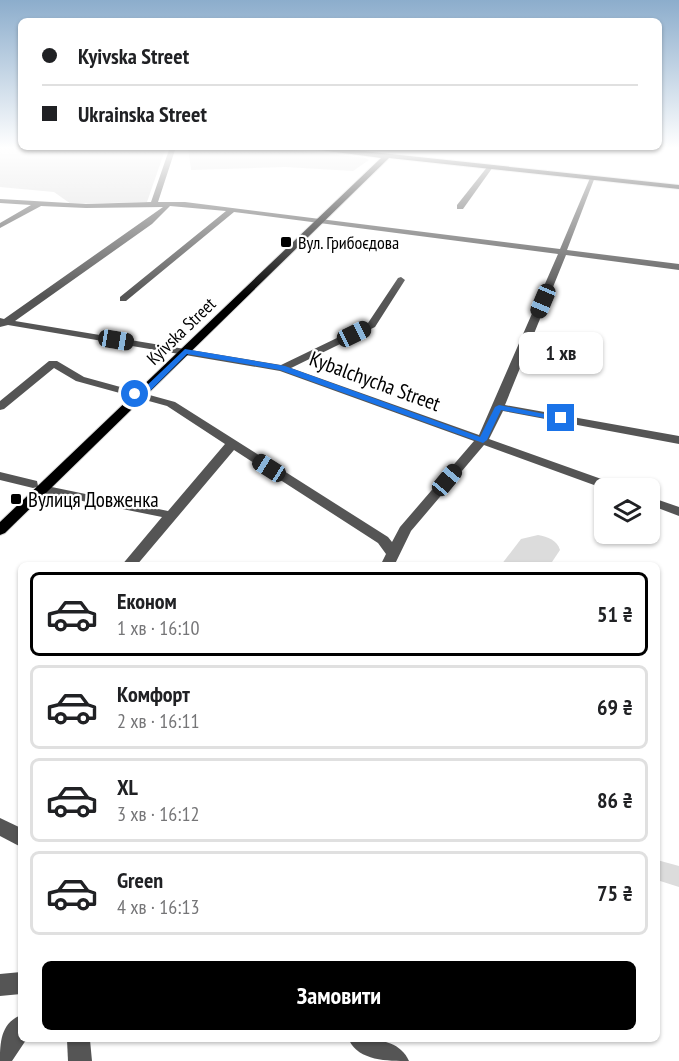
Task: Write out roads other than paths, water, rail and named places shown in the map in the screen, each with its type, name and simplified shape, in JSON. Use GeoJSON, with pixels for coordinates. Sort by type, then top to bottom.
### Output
{"type":"FeatureCollection","features":[{"type":"Feature","properties":{"kind":"main road","name":"Kyivska Street"},"geometry":{"type":"LineString","coordinates":[[0,530],[37,487],[141,395],[345,197]]}},
{"type":"Feature","properties":{"kind":"street"},"geometry":{"type":"LineString","coordinates":[[153,204],[156,197]]}},
{"type":"Feature","properties":{"kind":"street"},"geometry":{"type":"LineString","coordinates":[[460,207],[468,197]]}},
{"type":"Feature","properties":{"kind":"street"},"geometry":{"type":"LineString","coordinates":[[389,562],[405,530],[474,447],[483,440],[499,407],[586,197]]}},
{"type":"Feature","properties":{"kind":"street"},"geometry":{"type":"LineString","coordinates":[[0,201],[86,206],[165,203],[679,267]]}},
{"type":"Feature","properties":{"kind":"street"},"geometry":{"type":"LineString","coordinates":[[2,323],[149,222],[167,207],[165,203]]}},
{"type":"Feature","properties":{"kind":"street"},"geometry":{"type":"LineString","coordinates":[[0,226],[38,204]]}},
{"type":"Feature","properties":{"kind":"street"},"geometry":{"type":"LineString","coordinates":[[123,299],[232,210]]}},
{"type":"Feature","properties":{"kind":"street"},"geometry":{"type":"LineString","coordinates":[[282,368],[372,326],[401,280]]}},
{"type":"Feature","properties":{"kind":"street","name":"Kybalchycha Street"},"geometry":{"type":"LineString","coordinates":[[2,323],[282,368],[594,481]]}},
{"type":"Feature","properties":{"kind":"street"},"geometry":{"type":"LineString","coordinates":[[0,407],[53,363],[80,380],[171,404],[383,540],[394,554]]}},
{"type":"Feature","properties":{"kind":"street"},"geometry":{"type":"LineString","coordinates":[[499,407],[679,440]]}},
{"type":"Feature","properties":{"kind":"street"},"geometry":{"type":"LineString","coordinates":[[131,562],[232,444]]}},
{"type":"Feature","properties":{"kind":"street"},"geometry":{"type":"LineString","coordinates":[[0,476],[37,487],[170,515]]}},
{"type":"Feature","properties":{"kind":"street"},"geometry":{"type":"LineString","coordinates":[[660,505],[679,512]]}},
{"type":"Feature","properties":{"kind":"street"},"geometry":{"type":"LineString","coordinates":[[0,826],[18,836]]}},
{"type":"Feature","properties":{"kind":"street"},"geometry":{"type":"LineString","coordinates":[[0,985],[18,983]]}},
{"type":"Feature","properties":{"kind":"street"},"geometry":{"type":"LineString","coordinates":[[0,1059],[18,1031]]}},
{"type":"Feature","properties":{"kind":"street"},"geometry":{"type":"LineString","coordinates":[[79,1042],[80,1061]]}},
{"type":"Feature","properties":{"kind":"street"},"geometry":{"type":"LineString","coordinates":[[364,1042],[397,1061]]}},
{"type":"Feature","properties":{"kind":"place","name":"Вул. Грибоєдова"},"geometry":{"type":"Point","coordinates":[286,242]}},
{"type":"Feature","properties":{"kind":"place","name":"Вулиця Довженка"},"geometry":{"type":"Point","coordinates":[16,499]}}]}
